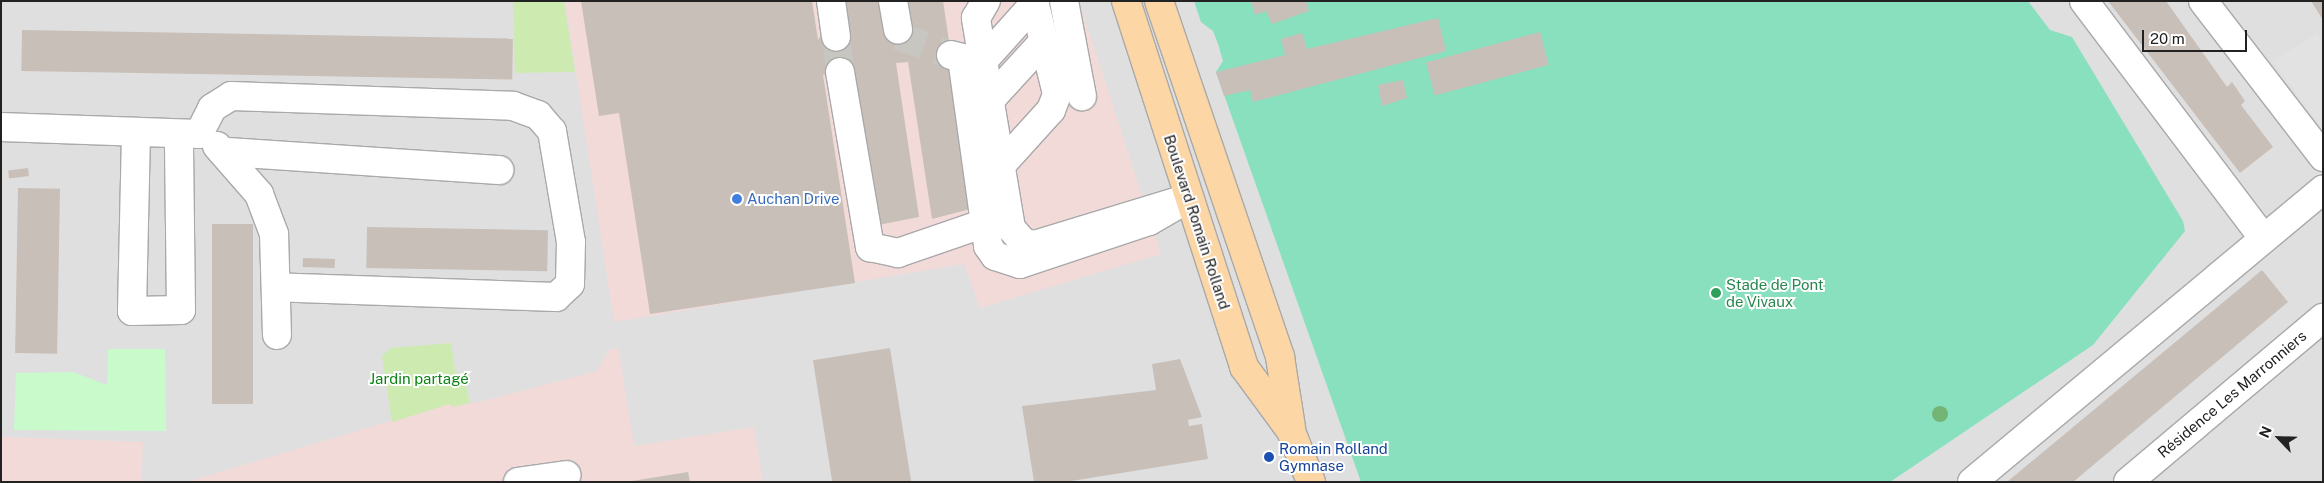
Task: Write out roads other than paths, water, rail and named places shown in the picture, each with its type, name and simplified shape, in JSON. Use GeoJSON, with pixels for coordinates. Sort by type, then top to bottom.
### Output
{"type":"FeatureCollection","features":[{"type":"Feature","properties":{"kind":"main road","name":"Boulevard Romain Rolland"},"geometry":{"type":"LineString","coordinates":[[1126,1],[1244,367],[1291,431]]}},
{"type":"Feature","properties":{"kind":"main road","name":"Boulevard Romain Rolland"},"geometry":{"type":"LineString","coordinates":[[1159,1],[1280,357],[1291,431],[1311,482]]}},
{"type":"Feature","properties":{"kind":"lane"},"geometry":{"type":"LineString","coordinates":[[831,1],[836,37]]}},
{"type":"Feature","properties":{"kind":"lane"},"geometry":{"type":"LineString","coordinates":[[893,1],[898,30]]}},
{"type":"Feature","properties":{"kind":"lane"},"geometry":{"type":"LineString","coordinates":[[986,1],[976,18],[1011,228],[1023,242],[1034,245],[1222,188]]}},
{"type":"Feature","properties":{"kind":"lane"},"geometry":{"type":"LineString","coordinates":[[1064,1],[1082,96]]}},
{"type":"Feature","properties":{"kind":"lane"},"geometry":{"type":"LineString","coordinates":[[2084,1],[2264,239]]}},
{"type":"Feature","properties":{"kind":"lane"},"geometry":{"type":"LineString","coordinates":[[2203,1],[2323,157]]}},
{"type":"Feature","properties":{"kind":"lane"},"geometry":{"type":"LineString","coordinates":[[991,101],[1051,110],[1056,94],[1038,30]]}},
{"type":"Feature","properties":{"kind":"lane"},"geometry":{"type":"LineString","coordinates":[[991,101],[1038,30]]}},
{"type":"Feature","properties":{"kind":"lane"},"geometry":{"type":"LineString","coordinates":[[991,101],[1038,30]]}},
{"type":"Feature","properties":{"kind":"lane"},"geometry":{"type":"LineString","coordinates":[[991,101],[1038,30]]}},
{"type":"Feature","properties":{"kind":"lane"},"geometry":{"type":"LineString","coordinates":[[951,55],[962,58],[988,246],[995,256],[1020,264],[1149,221],[1189,198]]}},
{"type":"Feature","properties":{"kind":"lane"},"geometry":{"type":"LineString","coordinates":[[840,72],[870,246],[898,253],[985,223]]}},
{"type":"Feature","properties":{"kind":"lane"},"geometry":{"type":"LineString","coordinates":[[136,134],[132,311],[181,310],[189,134],[212,108],[231,96],[513,106],[538,115],[552,131],[571,242],[570,284],[556,297],[276,287]]}},
{"type":"Feature","properties":{"kind":"lane"},"geometry":{"type":"LineString","coordinates":[[1,127],[136,134],[189,134],[227,152],[499,170]]}},
{"type":"Feature","properties":{"kind":"lane"},"geometry":{"type":"LineString","coordinates":[[227,152],[259,194],[274,234],[277,335]]}},
{"type":"Feature","properties":{"kind":"lane"},"geometry":{"type":"LineString","coordinates":[[1972,482],[2323,190]]}},
{"type":"Feature","properties":{"kind":"lane","name":"Résidence Les Marronniers"},"geometry":{"type":"LineString","coordinates":[[2140,478],[2323,318]]}},
{"type":"Feature","properties":{"kind":"lane"},"geometry":{"type":"LineString","coordinates":[[518,482],[566,475]]}},
{"type":"Feature","properties":{"kind":"tunnel"},"geometry":{"type":"LineString","coordinates":[[898,30],[898,36],[951,55]]}},
{"type":"Feature","properties":{"kind":"tunnel"},"geometry":{"type":"LineString","coordinates":[[836,37],[840,72]]}},
{"type":"Feature","properties":{"kind":"place","name":"Auchan Drive"},"geometry":{"type":"Point","coordinates":[737,199]}},
{"type":"Feature","properties":{"kind":"place","name":"Stade de Pont de Vivaux"},"geometry":{"type":"Point","coordinates":[1716,293]}},
{"type":"Feature","properties":{"kind":"place","name":"Romain Rolland Gymnase"},"geometry":{"type":"Point","coordinates":[1269,457]}},
{"type":"Feature","properties":{"kind":"park label","name":"Jardin partagé"},"geometry":{"type":"Point","coordinates":[419,379]}}]}
